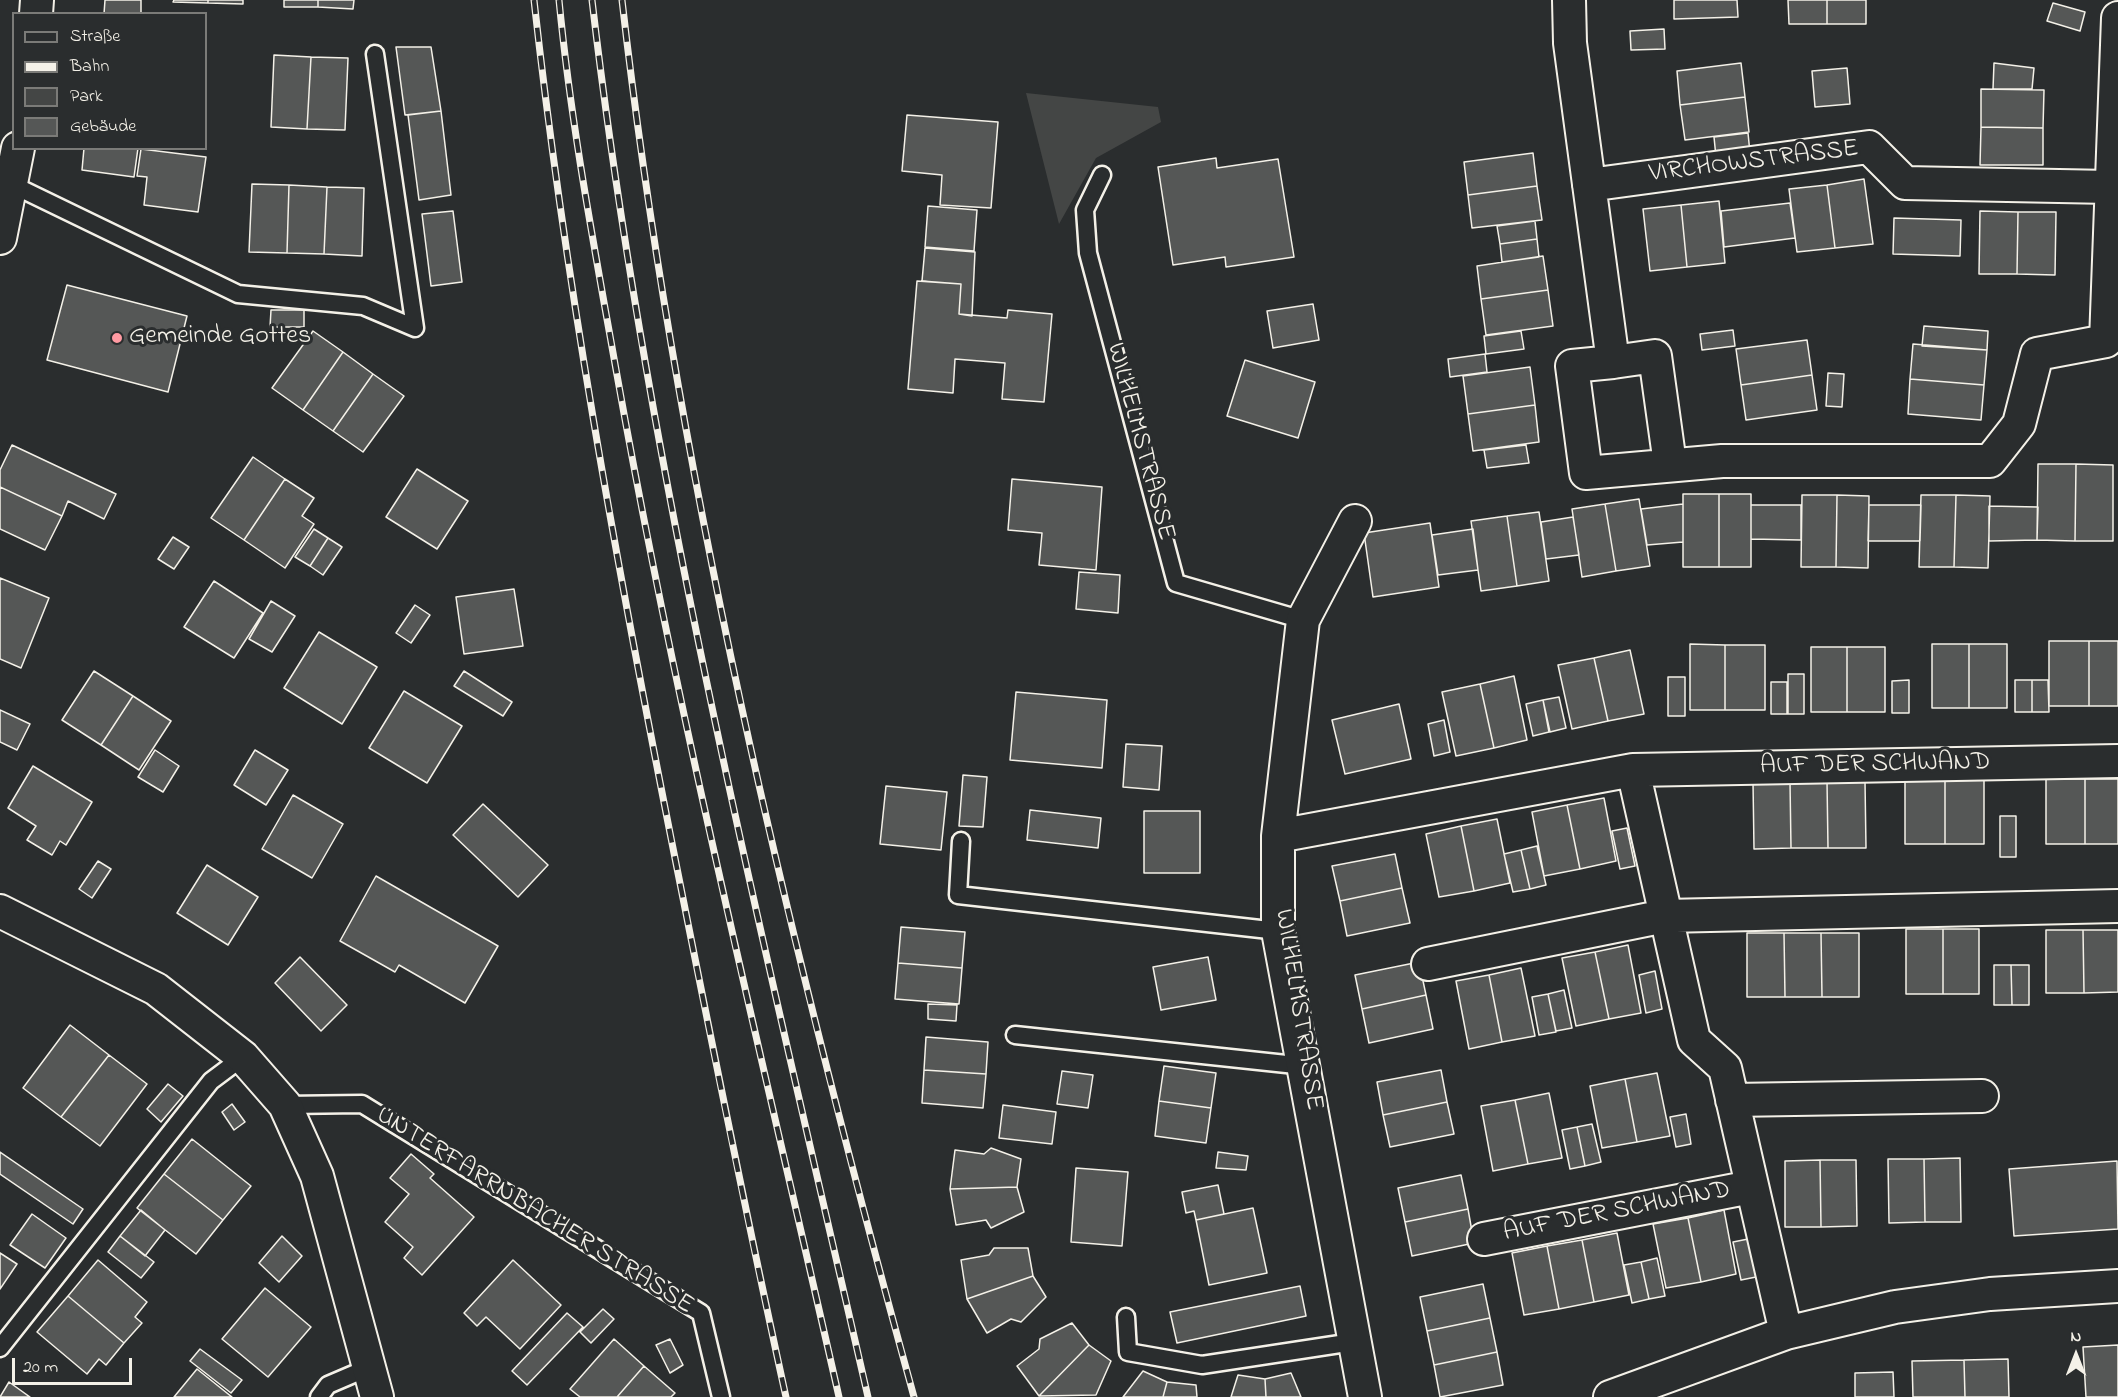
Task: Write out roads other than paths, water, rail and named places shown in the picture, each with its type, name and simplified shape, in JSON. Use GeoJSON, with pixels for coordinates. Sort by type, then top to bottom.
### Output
{"type":"FeatureCollection","features":[{"type":"Feature","properties":{"kind":"street"},"geometry":{"type":"LineString","coordinates":[[1569,0],[1570,44],[1613,362]]}},
{"type":"Feature","properties":{"kind":"street"},"geometry":{"type":"LineString","coordinates":[[1670,464],[1655,356],[1572,366],[1586,473],[1722,461],[1990,461],[2019,423],[2037,354],[2106,341],[2113,259],[2110,187],[2118,18]]}},
{"type":"Feature","properties":{"kind":"street","name":"VIRCHOWSTRASSE"},"geometry":{"type":"LineString","coordinates":[[1589,184],[1869,147],[1905,183],[2110,187]]}},
{"type":"Feature","properties":{"kind":"street"},"geometry":{"type":"LineString","coordinates":[[0,237],[13,184],[18,150]]}},
{"type":"Feature","properties":{"kind":"street","name":"WILHELMSTRASSE"},"geometry":{"type":"LineString","coordinates":[[1355,521],[1303,620],[1278,836],[1278,931],[1365,1397]]}},
{"type":"Feature","properties":{"kind":"street","name":"AUF DER SCHWAND"},"geometry":{"type":"LineString","coordinates":[[1278,836],[1633,770],[2118,761]]}},
{"type":"Feature","properties":{"kind":"street","name":"AUF DER SCHWAND"},"geometry":{"type":"LineString","coordinates":[[1633,770],[1694,1040],[1725,1068],[1786,1334]]}},
{"type":"Feature","properties":{"kind":"street"},"geometry":{"type":"LineString","coordinates":[[1428,964],[1665,916],[2118,906]]}},
{"type":"Feature","properties":{"kind":"street"},"geometry":{"type":"LineString","coordinates":[[0,911],[156,989],[243,1056],[285,1105],[317,1176],[377,1397]]}},
{"type":"Feature","properties":{"kind":"street"},"geometry":{"type":"LineString","coordinates":[[1732,1100],[1982,1096]]}},
{"type":"Feature","properties":{"kind":"street","name":"AUF DER SCHWAND"},"geometry":{"type":"LineString","coordinates":[[1484,1239],[1751,1187]]}},
{"type":"Feature","properties":{"kind":"street"},"geometry":{"type":"LineString","coordinates":[[1610,1397],[1786,1334],[1895,1307],[1990,1294],[2118,1286]]}},
{"type":"Feature","properties":{"kind":"lane"},"geometry":{"type":"LineString","coordinates":[[13,184],[238,294],[363,306],[416,328],[375,54]]}},
{"type":"Feature","properties":{"kind":"lane","name":"WILHELMSTRASSE"},"geometry":{"type":"LineString","coordinates":[[1102,175],[1085,210],[1089,253],[1176,583],[1303,620]]}},
{"type":"Feature","properties":{"kind":"lane"},"geometry":{"type":"LineString","coordinates":[[962,841],[958,896],[1278,931]]}},
{"type":"Feature","properties":{"kind":"lane"},"geometry":{"type":"LineString","coordinates":[[1015,1035],[1305,1066]]}},
{"type":"Feature","properties":{"kind":"lane"},"geometry":{"type":"LineString","coordinates":[[0,1348],[211,1081],[243,1056]]}},
{"type":"Feature","properties":{"kind":"lane","name":"UNTERFARRNBACHER STRASSE"},"geometry":{"type":"LineString","coordinates":[[285,1105],[362,1104],[701,1313],[721,1397]]}},
{"type":"Feature","properties":{"kind":"lane"},"geometry":{"type":"LineString","coordinates":[[1126,1317],[1128,1352],[1202,1365],[1353,1342]]}},
{"type":"Feature","properties":{"kind":"lane"},"geometry":{"type":"LineString","coordinates":[[319,1397],[328,1385],[370,1367]]}},
{"type":"Feature","properties":{"kind":"railway"},"geometry":{"type":"LineString","coordinates":[[534,0],[576,315],[612,525],[699,978],[786,1397]]}},
{"type":"Feature","properties":{"kind":"railway"},"geometry":{"type":"LineString","coordinates":[[559,0],[584,188],[641,503],[722,887],[839,1397]]}},
{"type":"Feature","properties":{"kind":"railway"},"geometry":{"type":"LineString","coordinates":[[592,0],[615,177],[643,352],[676,527],[749,876],[868,1397]]}},
{"type":"Feature","properties":{"kind":"railway"},"geometry":{"type":"LineString","coordinates":[[622,0],[645,177],[673,353],[705,529],[741,704],[780,878],[823,1052],[914,1397]]}},
{"type":"Feature","properties":{"kind":"place","name":"Gemeinde Gottes"},"geometry":{"type":"Point","coordinates":[117,338]}}]}
